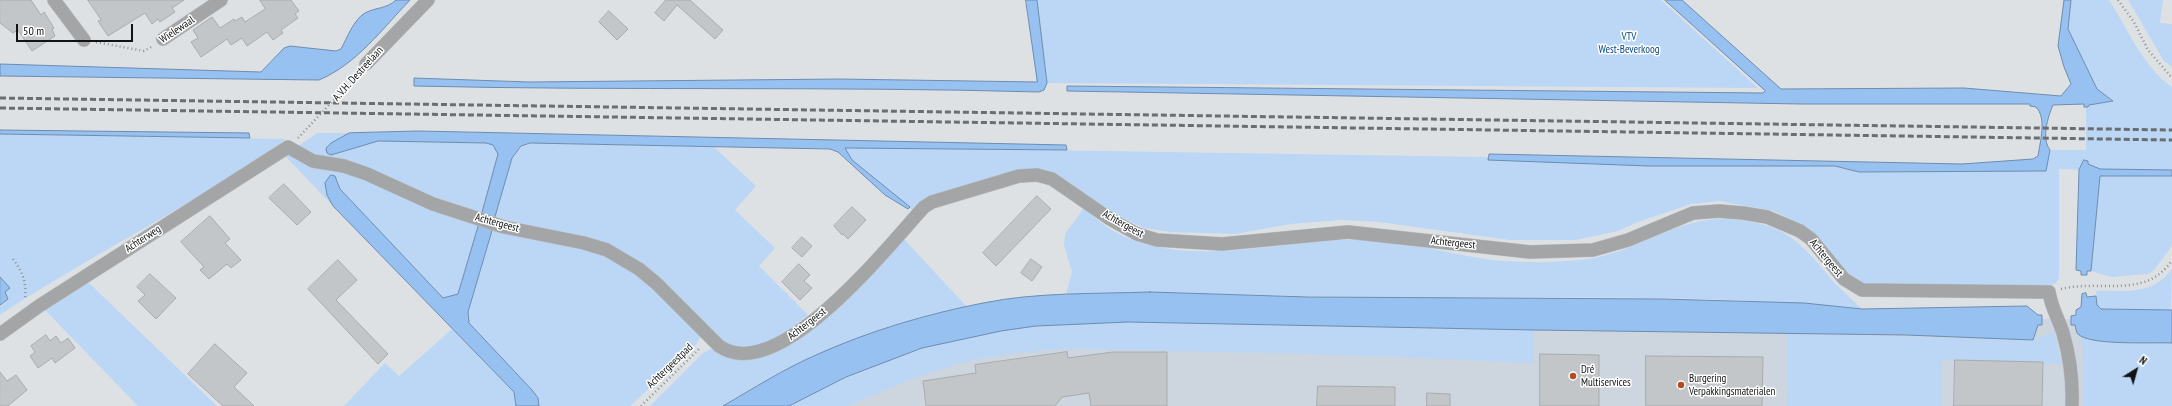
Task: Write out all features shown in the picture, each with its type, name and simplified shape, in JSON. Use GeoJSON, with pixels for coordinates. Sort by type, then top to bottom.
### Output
{"type":"FeatureCollection","features":[{"type":"Feature","properties":{"kind":"street"},"geometry":{"type":"LineString","coordinates":[[54,0],[84,40]]}},
{"type":"Feature","properties":{"kind":"street","name":"Wielewaal"},"geometry":{"type":"LineString","coordinates":[[163,39],[221,0]]}},
{"type":"Feature","properties":{"kind":"street","name":"A.V.H. Destreelaan"},"geometry":{"type":"LineString","coordinates":[[366,64],[428,0]]}},
{"type":"Feature","properties":{"kind":"street","name":"Achtergeest"},"geometry":{"type":"LineString","coordinates":[[288,147],[313,161],[344,166],[367,174],[433,204],[504,227],[584,243],[607,250],[639,269],[650,278],[710,338],[726,351],[745,355],[784,342],[820,316],[924,207],[932,202],[1019,176],[1027,175],[1052,179],[1110,219],[1136,234],[1157,240],[1222,244],[1348,232],[1530,252],[1593,250],[1628,240],[1693,213],[1719,211],[1767,217],[1800,231],[1811,239],[1844,279],[1862,290],[2049,292]]}},
{"type":"Feature","properties":{"kind":"street","name":"Achterweg"},"geometry":{"type":"LineString","coordinates":[[0,334],[21,318],[288,147]]}},
{"type":"Feature","properties":{"kind":"street"},"geometry":{"type":"LineString","coordinates":[[2049,292],[2051,308],[2062,331],[2071,362],[2072,406]]}},
{"type":"Feature","properties":{"kind":"path"},"geometry":{"type":"LineString","coordinates":[[2118,0],[2134,22],[2148,50],[2172,78]]}},
{"type":"Feature","properties":{"kind":"path","name":"Wielewaal"},"geometry":{"type":"LineString","coordinates":[[84,40],[144,51],[163,39]]}},
{"type":"Feature","properties":{"kind":"path","name":"A.V.H. Destreelaan"},"geometry":{"type":"LineString","coordinates":[[288,147],[336,99],[366,64]]}},
{"type":"Feature","properties":{"kind":"path"},"geometry":{"type":"LineString","coordinates":[[13,259],[20,269],[25,283],[21,318]]}},
{"type":"Feature","properties":{"kind":"path"},"geometry":{"type":"LineString","coordinates":[[2049,292],[2074,286],[2143,284],[2159,275],[2172,260]]}},
{"type":"Feature","properties":{"kind":"path","name":"Achtergeestpad"},"geometry":{"type":"LineString","coordinates":[[641,406],[710,338]]}},
{"type":"Feature","properties":{"kind":"shaded area"},"geometry":{"type":"Polygon","coordinates":[[[396,0],[410,0],[379,34],[357,55],[333,73],[319,80],[0,76],[0,64],[261,72],[284,48],[290,46],[336,51],[341,49],[351,29],[361,16],[369,11],[389,5],[396,0]]]}},
{"type":"Feature","properties":{"kind":"shaded area"},"geometry":{"type":"Polygon","coordinates":[[[1026,0],[1037,0],[1047,83],[1044,90],[1039,92],[883,89],[414,86],[414,78],[529,82],[839,79],[1037,82],[1026,0]]]}},
{"type":"Feature","properties":{"kind":"shaded area"},"geometry":{"type":"Polygon","coordinates":[[[1665,0],[1682,0],[1781,89],[1964,88],[2061,96],[2071,84],[2058,46],[2064,0],[2071,0],[2068,29],[2097,89],[2113,101],[2089,105],[2088,107],[2084,107],[2084,104],[2053,105],[2046,128],[2046,140],[2050,150],[2046,171],[1859,172],[1835,166],[1649,166],[1488,160],[1489,154],[1962,164],[2033,159],[2038,156],[2042,130],[2041,117],[2036,107],[2030,106],[2030,104],[1801,104],[1067,91],[1067,86],[1763,93],[1765,91],[1665,0]]]}},
{"type":"Feature","properties":{"kind":"shaded area"},"geometry":{"type":"Polygon","coordinates":[[[0,130],[249,133],[250,138],[0,134],[0,130]]]}},
{"type":"Feature","properties":{"kind":"shaded area"},"geometry":{"type":"Polygon","coordinates":[[[418,131],[1066,145],[1067,150],[845,148],[852,160],[910,207],[908,209],[885,195],[838,152],[830,149],[530,143],[521,146],[512,158],[494,220],[481,216],[498,154],[493,145],[486,143],[378,141],[331,155],[327,153],[326,148],[331,143],[349,133],[418,131]]]}},
{"type":"Feature","properties":{"kind":"shaded area"},"geometry":{"type":"Polygon","coordinates":[[[2084,160],[2088,161],[2088,164],[2100,169],[2172,170],[2172,176],[2100,176],[2091,271],[2087,271],[2087,275],[2081,275],[2081,271],[2076,270],[2079,170],[2084,160]]]}},
{"type":"Feature","properties":{"kind":"shaded area"},"geometry":{"type":"Polygon","coordinates":[[[331,175],[335,176],[340,189],[443,298],[458,294],[479,223],[493,227],[468,312],[469,323],[532,390],[538,398],[539,406],[516,406],[514,392],[333,206],[327,195],[325,183],[331,175]]]}},
{"type":"Feature","properties":{"kind":"shaded area"},"geometry":{"type":"Polygon","coordinates":[[[0,277],[10,288],[5,292],[8,299],[0,305],[0,277]]]}},
{"type":"Feature","properties":{"kind":"shaded area"},"geometry":{"type":"Polygon","coordinates":[[[1150,292],[1308,297],[1662,299],[1804,303],[1862,309],[2027,306],[2038,315],[2042,315],[2042,325],[2038,325],[2033,340],[1906,335],[1534,330],[1128,322],[1036,326],[1001,331],[922,348],[846,377],[789,406],[723,406],[804,360],[836,346],[898,324],[941,312],[1003,299],[1066,294],[1150,292]]]}},
{"type":"Feature","properties":{"kind":"shaded area"},"geometry":{"type":"Polygon","coordinates":[[[2086,293],[2087,297],[2096,296],[2097,305],[2101,309],[2172,310],[2172,343],[2108,342],[2085,338],[2078,334],[2075,325],[2071,325],[2071,316],[2076,315],[2076,310],[2081,307],[2082,294],[2086,293]]]}},
{"type":"Feature","properties":{"kind":"shaded area"},"geometry":{"type":"Polygon","coordinates":[[[1021,313],[2020,318],[2172,322],[2172,406],[763,406],[1021,313]]]}},
{"type":"Feature","properties":{"kind":"green space","name":"VTV West-Beverkoog"},"geometry":{"type":"Polygon","coordinates":[[[1037,0],[1661,0],[1758,88],[1047,83],[1037,0]]]}},
{"type":"Feature","properties":{"kind":"green space"},"geometry":{"type":"Polygon","coordinates":[[[2071,0],[2109,0],[2144,58],[2162,79],[2172,87],[2172,246],[2154,270],[2148,274],[2111,277],[2091,271],[2100,176],[2088,164],[2088,161],[2079,170],[2059,169],[2059,278],[2056,283],[2050,286],[2022,288],[1872,287],[1856,281],[1803,226],[1774,211],[1719,201],[1691,204],[1635,223],[1618,231],[1576,240],[1510,240],[1379,222],[1341,220],[1290,224],[1236,234],[1170,232],[1143,228],[1115,214],[1067,181],[1051,173],[913,211],[852,160],[844,150],[847,147],[1486,157],[1652,163],[1835,166],[1859,172],[2046,171],[2050,150],[2086,150],[2086,107],[2088,105],[2113,100],[2097,89],[2068,29],[2071,0]]]}},
{"type":"Feature","properties":{"kind":"green space"},"geometry":{"type":"Polygon","coordinates":[[[2128,0],[2163,0],[2160,23],[2172,24],[2172,67],[2164,61],[2128,0]]]}},
{"type":"Feature","properties":{"kind":"green space"},"geometry":{"type":"Polygon","coordinates":[[[317,133],[349,133],[328,145],[326,148],[331,155],[378,141],[487,143],[493,145],[498,154],[481,216],[328,161],[297,147],[317,133]]]}},
{"type":"Feature","properties":{"kind":"green space"},"geometry":{"type":"Polygon","coordinates":[[[0,134],[286,139],[216,186],[35,292],[0,315],[0,305],[8,299],[0,277],[0,134]]]}},
{"type":"Feature","properties":{"kind":"green space"},"geometry":{"type":"Polygon","coordinates":[[[530,143],[714,147],[756,186],[735,210],[775,248],[759,266],[808,315],[776,340],[764,345],[729,348],[640,265],[494,220],[512,158],[522,146],[530,143]]]}},
{"type":"Feature","properties":{"kind":"green space"},"geometry":{"type":"Polygon","coordinates":[[[288,154],[344,169],[479,223],[458,294],[443,298],[340,189],[338,180],[327,195],[333,206],[286,157],[288,154]]]}},
{"type":"Feature","properties":{"kind":"green space"},"geometry":{"type":"Polygon","coordinates":[[[1084,208],[1110,229],[1140,242],[1172,249],[1205,251],[1239,250],[1341,240],[1373,240],[1403,243],[1492,260],[1516,262],[1552,262],[1604,256],[1620,251],[1667,231],[1699,221],[1716,219],[1739,220],[1773,228],[1792,239],[1809,253],[1835,284],[1862,309],[1806,304],[1694,299],[1414,298],[1153,293],[1066,294],[1072,272],[1064,245],[1065,234],[1084,208]]]}},
{"type":"Feature","properties":{"kind":"green space"},"geometry":{"type":"Polygon","coordinates":[[[493,227],[591,249],[630,267],[699,332],[700,338],[695,346],[630,406],[539,406],[538,398],[532,390],[469,323],[468,312],[493,227]]]}},
{"type":"Feature","properties":{"kind":"green space"},"geometry":{"type":"Polygon","coordinates":[[[903,238],[967,307],[932,314],[816,355],[776,375],[723,406],[650,406],[703,353],[711,349],[736,359],[759,357],[782,348],[805,334],[849,295],[903,238]]]}},
{"type":"Feature","properties":{"kind":"green space"},"geometry":{"type":"Polygon","coordinates":[[[2172,269],[2171,310],[2101,309],[2097,305],[2096,291],[2128,291],[2147,288],[2164,278],[2172,269]]]}},
{"type":"Feature","properties":{"kind":"green space"},"geometry":{"type":"Polygon","coordinates":[[[88,282],[217,406],[138,406],[44,309],[88,282]]]}},
{"type":"Feature","properties":{"kind":"green space"},"geometry":{"type":"Polygon","coordinates":[[[1128,322],[1534,330],[1534,363],[1317,354],[1067,349],[1023,352],[972,360],[899,384],[848,406],[789,406],[847,376],[908,353],[940,343],[1004,330],[1037,326],[1128,322]]]}},
{"type":"Feature","properties":{"kind":"green space"},"geometry":{"type":"Polygon","coordinates":[[[452,329],[514,392],[516,406],[344,406],[385,363],[399,376],[452,329]]]}},
{"type":"Feature","properties":{"kind":"green space"},"geometry":{"type":"Polygon","coordinates":[[[2054,332],[2062,364],[1942,360],[1942,406],[1787,406],[1788,333],[2033,340],[2054,332]]]}},
{"type":"Feature","properties":{"kind":"green space"},"geometry":{"type":"Polygon","coordinates":[[[2080,335],[2095,341],[2172,343],[2172,406],[2084,406],[2083,347],[2080,335]]]}},
{"type":"Feature","properties":{"kind":"building"},"geometry":{"type":"Polygon","coordinates":[[[0,0],[31,0],[41,15],[44,12],[54,28],[52,29],[55,36],[32,51],[18,30],[13,33],[0,23],[0,0]]]}},
{"type":"Feature","properties":{"kind":"building"},"geometry":{"type":"Polygon","coordinates":[[[88,0],[184,0],[172,8],[175,12],[160,22],[158,19],[152,24],[145,13],[108,36],[98,21],[101,20],[88,0]]]}},
{"type":"Feature","properties":{"kind":"building"},"geometry":{"type":"Polygon","coordinates":[[[260,0],[291,0],[299,11],[295,14],[298,18],[281,30],[283,33],[273,40],[267,32],[247,46],[242,38],[231,45],[227,39],[201,57],[191,42],[198,38],[193,30],[212,17],[220,28],[234,19],[235,21],[242,17],[245,22],[265,9],[260,0]]]}},
{"type":"Feature","properties":{"kind":"building"},"geometry":{"type":"Polygon","coordinates":[[[666,0],[690,0],[723,30],[715,39],[677,5],[664,21],[655,13],[666,0]]]}},
{"type":"Feature","properties":{"kind":"building"},"geometry":{"type":"Polygon","coordinates":[[[609,11],[628,29],[617,40],[599,22],[609,11]]]}},
{"type":"Feature","properties":{"kind":"building"},"geometry":{"type":"Polygon","coordinates":[[[284,184],[311,212],[297,225],[269,198],[284,184]]]}},
{"type":"Feature","properties":{"kind":"building"},"geometry":{"type":"Polygon","coordinates":[[[1037,196],[1051,209],[996,266],[983,253],[1037,196]]]}},
{"type":"Feature","properties":{"kind":"building"},"geometry":{"type":"Polygon","coordinates":[[[852,207],[866,220],[848,239],[834,226],[852,207]]]}},
{"type":"Feature","properties":{"kind":"building"},"geometry":{"type":"Polygon","coordinates":[[[210,216],[230,239],[225,243],[241,260],[231,268],[227,264],[209,279],[200,270],[204,267],[181,242],[210,216]]]}},
{"type":"Feature","properties":{"kind":"building"},"geometry":{"type":"Polygon","coordinates":[[[802,237],[812,246],[802,257],[792,248],[802,237]]]}},
{"type":"Feature","properties":{"kind":"building"},"geometry":{"type":"Polygon","coordinates":[[[1031,259],[1042,267],[1032,281],[1021,273],[1031,259]]]}},
{"type":"Feature","properties":{"kind":"building"},"geometry":{"type":"Polygon","coordinates":[[[338,260],[357,280],[336,300],[388,354],[378,364],[308,289],[338,260]]]}},
{"type":"Feature","properties":{"kind":"building"},"geometry":{"type":"Polygon","coordinates":[[[799,264],[810,275],[804,281],[812,288],[800,300],[782,282],[799,264]]]}},
{"type":"Feature","properties":{"kind":"building"},"geometry":{"type":"Polygon","coordinates":[[[150,274],[176,298],[156,319],[138,301],[145,295],[137,287],[150,274]]]}},
{"type":"Feature","properties":{"kind":"building"},"geometry":{"type":"Polygon","coordinates":[[[46,335],[50,341],[56,336],[61,343],[68,338],[75,348],[55,363],[52,358],[38,368],[30,356],[35,352],[31,346],[46,335]]]}},
{"type":"Feature","properties":{"kind":"building"},"geometry":{"type":"Polygon","coordinates":[[[215,344],[247,373],[234,387],[254,406],[223,406],[188,374],[215,344]]]}},
{"type":"Feature","properties":{"kind":"building"},"geometry":{"type":"Polygon","coordinates":[[[1067,352],[1068,358],[1113,352],[1167,352],[1167,406],[1091,406],[1089,393],[1062,397],[1055,406],[926,406],[923,381],[976,373],[975,365],[1067,352]]]}},
{"type":"Feature","properties":{"kind":"building"},"geometry":{"type":"Polygon","coordinates":[[[1540,354],[1599,355],[1599,406],[1540,406],[1540,354]]]}},
{"type":"Feature","properties":{"kind":"building"},"geometry":{"type":"Polygon","coordinates":[[[1646,356],[1763,357],[1762,406],[1646,406],[1646,356]]]}},
{"type":"Feature","properties":{"kind":"building"},"geometry":{"type":"Polygon","coordinates":[[[1955,360],[2043,362],[2042,406],[1954,406],[1955,360]]]}},
{"type":"Feature","properties":{"kind":"building"},"geometry":{"type":"Polygon","coordinates":[[[0,372],[7,381],[16,375],[27,390],[8,406],[0,406],[0,372]]]}},
{"type":"Feature","properties":{"kind":"building"},"geometry":{"type":"Polygon","coordinates":[[[1318,386],[1395,387],[1395,406],[1317,406],[1318,386]]]}},
{"type":"Feature","properties":{"kind":"building"},"geometry":{"type":"Polygon","coordinates":[[[1427,393],[1450,394],[1450,406],[1427,406],[1427,393]]]}},
{"type":"Feature","properties":{"kind":"railway"},"geometry":{"type":"LineString","coordinates":[[0,98],[2172,130]]}},
{"type":"Feature","properties":{"kind":"railway"},"geometry":{"type":"LineString","coordinates":[[0,108],[2172,140]]}},
{"type":"Feature","properties":{"kind":"place","name":"Dré Multiservices"},"geometry":{"type":"Point","coordinates":[1573,376]}},
{"type":"Feature","properties":{"kind":"place","name":"Burgering Verpakkingsmaterialen"},"geometry":{"type":"Point","coordinates":[1681,385]}}]}
